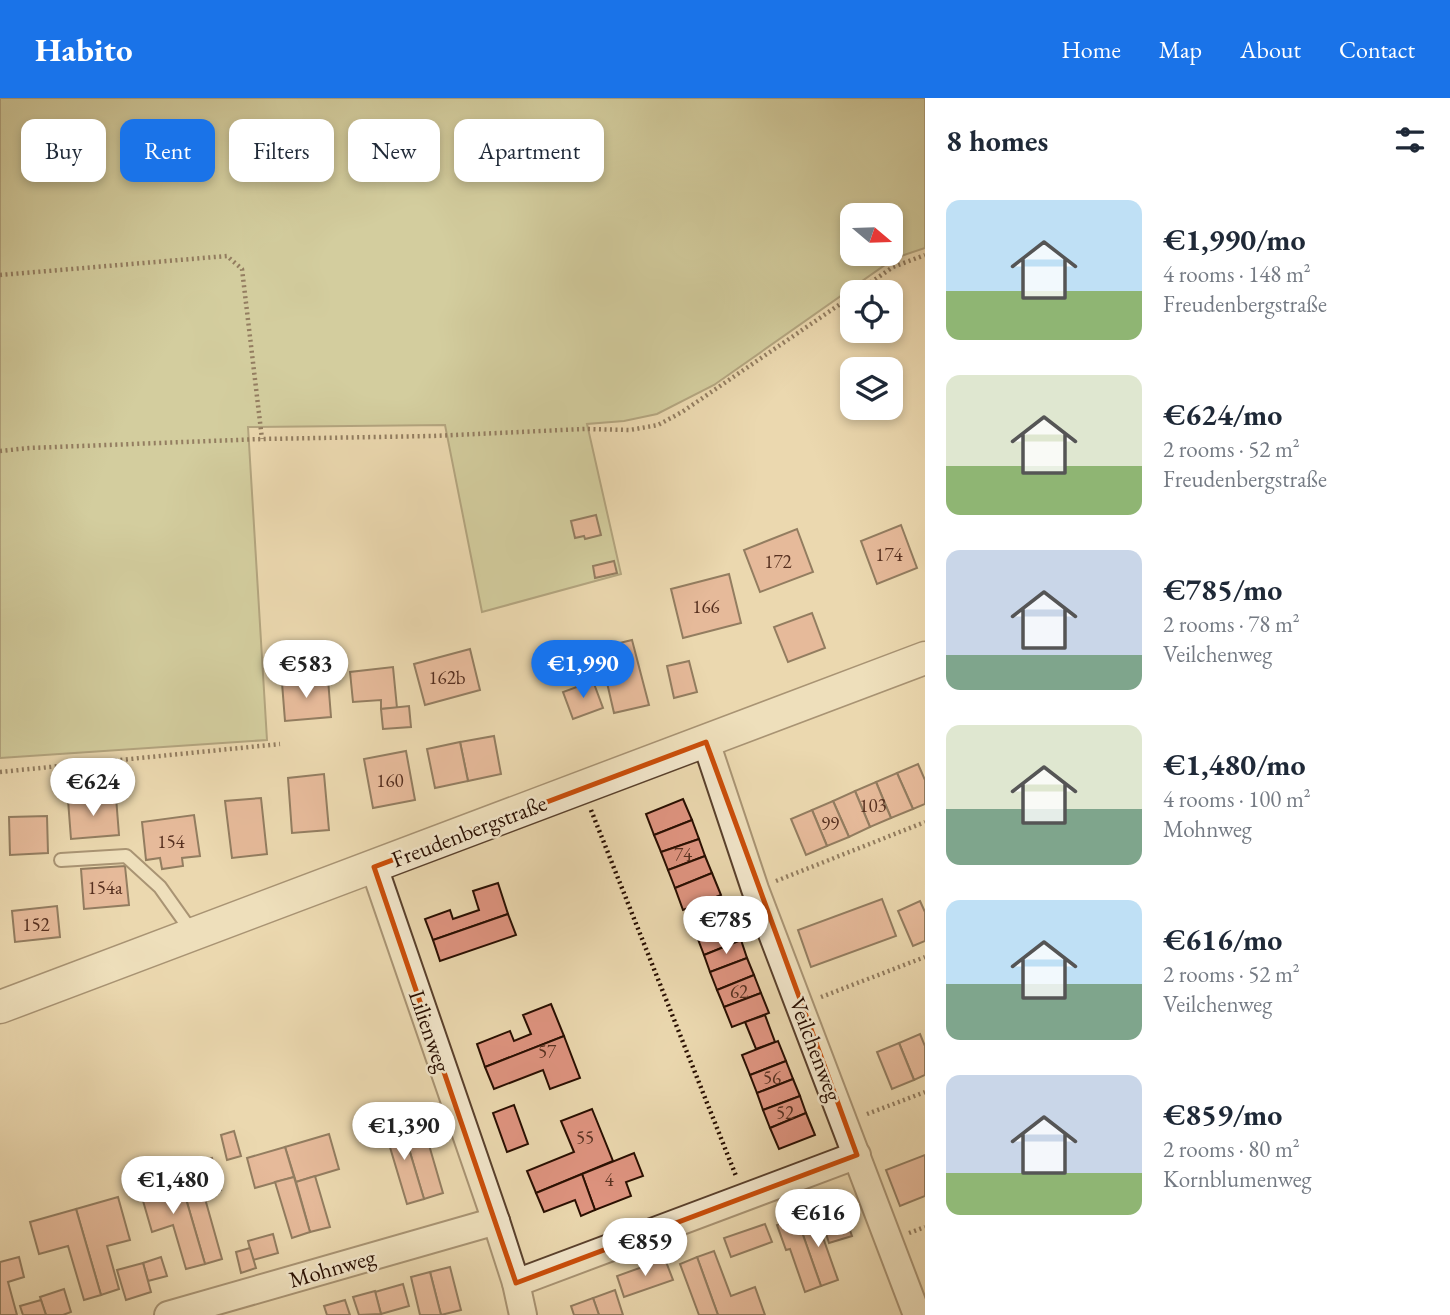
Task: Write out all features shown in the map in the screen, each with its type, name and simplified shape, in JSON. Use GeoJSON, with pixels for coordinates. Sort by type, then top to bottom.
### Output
{"type":"FeatureCollection","features":[{"type":"Feature","properties":{"kind":"street","name":"Freudenbergstraße"},"geometry":{"type":"LineString","coordinates":[[4,999],[194,935],[925,658]]}},
{"type":"Feature","properties":{"kind":"street","name":"Veilchenweg"},"geometry":{"type":"LineString","coordinates":[[706,742],[755,889],[917,1315]]}},
{"type":"Feature","properties":{"kind":"street","name":"Lilienweg"},"geometry":{"type":"LineString","coordinates":[[373,867],[496,1221],[516,1283],[523,1315]]}},
{"type":"Feature","properties":{"kind":"street"},"geometry":{"type":"LineString","coordinates":[[516,1283],[857,1155]]}},
{"type":"Feature","properties":{"kind":"street","name":"Mohnweg"},"geometry":{"type":"LineString","coordinates":[[168,1315],[496,1221]]}},
{"type":"Feature","properties":{"kind":"lane"},"geometry":{"type":"LineString","coordinates":[[61,860],[126,856],[160,887],[194,935]]}},
{"type":"Feature","properties":{"kind":"path"},"geometry":{"type":"LineString","coordinates":[[875,280],[893,267],[925,255]]}},
{"type":"Feature","properties":{"kind":"path"},"geometry":{"type":"LineString","coordinates":[[0,275],[226,257],[242,269],[262,439]]}},
{"type":"Feature","properties":{"kind":"path"},"geometry":{"type":"LineString","coordinates":[[0,451],[29,447],[262,439],[432,436],[584,429],[630,430],[658,425],[713,393],[840,304]]}},
{"type":"Feature","properties":{"kind":"path"},"geometry":{"type":"LineString","coordinates":[[0,772],[281,744]]}},
{"type":"Feature","properties":{"kind":"path"},"geometry":{"type":"LineString","coordinates":[[755,889],[925,822]]}},
{"type":"Feature","properties":{"kind":"path"},"geometry":{"type":"LineString","coordinates":[[597,824],[744,1196]]}},
{"type":"Feature","properties":{"kind":"path"},"geometry":{"type":"LineString","coordinates":[[799,1005],[925,957]]}},
{"type":"Feature","properties":{"kind":"path"},"geometry":{"type":"LineString","coordinates":[[845,1123],[925,1092]]}},
{"type":"Feature","properties":{"kind":"highlighted area"},"geometry":{"type":"Polygon","coordinates":[[[706,742],[857,1155],[516,1283],[374,867],[706,742]]]}},
{"type":"Feature","properties":{"kind":"green space"},"geometry":{"type":"Polygon","coordinates":[[[0,98],[925,98],[925,248],[903,255],[903,203],[840,203],[840,266],[884,266],[864,280],[840,280],[840,297],[714,385],[657,414],[624,421],[587,424],[621,574],[482,612],[445,425],[248,427],[267,740],[0,758],[0,98]]]}},
{"type":"Feature","properties":{"kind":"building"},"geometry":{"type":"Polygon","coordinates":[[[596,515],[601,535],[585,539],[584,536],[575,538],[571,521],[596,515]]]}},
{"type":"Feature","properties":{"kind":"building"},"geometry":{"type":"Polygon","coordinates":[[[901,525],[917,568],[877,584],[861,541],[901,525]]]}},
{"type":"Feature","properties":{"kind":"building"},"geometry":{"type":"Polygon","coordinates":[[[797,529],[813,572],[760,592],[744,550],[797,529]]]}},
{"type":"Feature","properties":{"kind":"building"},"geometry":{"type":"Polygon","coordinates":[[[614,561],[617,573],[595,578],[593,566],[614,561]]]}},
{"type":"Feature","properties":{"kind":"building"},"geometry":{"type":"Polygon","coordinates":[[[729,574],[741,623],[683,638],[671,589],[729,574]]]}},
{"type":"Feature","properties":{"kind":"building"},"geometry":{"type":"Polygon","coordinates":[[[812,613],[825,648],[788,662],[774,627],[812,613]]]}},
{"type":"Feature","properties":{"kind":"building"},"geometry":{"type":"Polygon","coordinates":[[[632,640],[649,705],[614,713],[599,648],[632,640]]]}},
{"type":"Feature","properties":{"kind":"building"},"geometry":{"type":"Polygon","coordinates":[[[470,649],[480,690],[425,705],[414,664],[470,649]]]}},
{"type":"Feature","properties":{"kind":"building"},"geometry":{"type":"Polygon","coordinates":[[[689,661],[697,692],[674,698],[667,666],[689,661]]]}},
{"type":"Feature","properties":{"kind":"building"},"geometry":{"type":"Polygon","coordinates":[[[393,667],[397,708],[381,709],[381,700],[353,702],[350,672],[393,667]]]}},
{"type":"Feature","properties":{"kind":"building"},"geometry":{"type":"Polygon","coordinates":[[[328,679],[331,717],[285,721],[282,683],[328,679]]]}},
{"type":"Feature","properties":{"kind":"building"},"geometry":{"type":"Polygon","coordinates":[[[593,681],[603,708],[573,719],[563,692],[593,681]]]}},
{"type":"Feature","properties":{"kind":"building"},"geometry":{"type":"Polygon","coordinates":[[[409,706],[411,727],[383,729],[381,709],[409,706]]]}},
{"type":"Feature","properties":{"kind":"building"},"geometry":{"type":"Polygon","coordinates":[[[494,736],[501,774],[468,781],[460,742],[494,736]]]}},
{"type":"Feature","properties":{"kind":"building"},"geometry":{"type":"Polygon","coordinates":[[[460,742],[468,781],[435,788],[427,749],[460,742]]]}},
{"type":"Feature","properties":{"kind":"building"},"geometry":{"type":"Polygon","coordinates":[[[406,751],[415,800],[373,808],[364,759],[406,751]]]}},
{"type":"Feature","properties":{"kind":"building"},"geometry":{"type":"Polygon","coordinates":[[[918,764],[925,780],[925,804],[913,809],[897,773],[918,764]]]}},
{"type":"Feature","properties":{"kind":"building"},"geometry":{"type":"Polygon","coordinates":[[[897,773],[913,809],[891,818],[876,782],[897,773]]]}},
{"type":"Feature","properties":{"kind":"building"},"geometry":{"type":"Polygon","coordinates":[[[324,774],[329,830],[292,833],[288,778],[324,774]]]}},
{"type":"Feature","properties":{"kind":"building"},"geometry":{"type":"Polygon","coordinates":[[[876,782],[891,818],[870,827],[855,791],[876,782]]]}},
{"type":"Feature","properties":{"kind":"building"},"geometry":{"type":"Polygon","coordinates":[[[855,791],[870,827],[849,837],[833,801],[855,791]]]}},
{"type":"Feature","properties":{"kind":"building"},"geometry":{"type":"Polygon","coordinates":[[[116,797],[119,835],[71,839],[68,800],[116,797]]]}},
{"type":"Feature","properties":{"kind":"building"},"geometry":{"type":"Polygon","coordinates":[[[261,798],[267,854],[232,858],[225,801],[261,798]]]}},
{"type":"Feature","properties":{"kind":"building"},"geometry":{"type":"Polygon","coordinates":[[[683,799],[692,820],[654,835],[646,814],[683,799]]]}},
{"type":"Feature","properties":{"kind":"building"},"geometry":{"type":"Polygon","coordinates":[[[833,801],[849,837],[827,846],[812,810],[833,801]]]}},
{"type":"Feature","properties":{"kind":"building"},"geometry":{"type":"Polygon","coordinates":[[[812,810],[827,846],[806,855],[791,819],[812,810]]]}},
{"type":"Feature","properties":{"kind":"building"},"geometry":{"type":"Polygon","coordinates":[[[194,815],[200,856],[182,858],[183,866],[162,869],[160,858],[146,860],[142,822],[194,815]]]}},
{"type":"Feature","properties":{"kind":"building"},"geometry":{"type":"Polygon","coordinates":[[[47,816],[48,853],[10,855],[9,817],[47,816]]]}},
{"type":"Feature","properties":{"kind":"building"},"geometry":{"type":"Polygon","coordinates":[[[692,820],[699,839],[661,852],[654,835],[692,820]]]}},
{"type":"Feature","properties":{"kind":"building"},"geometry":{"type":"Polygon","coordinates":[[[699,839],[705,856],[668,870],[661,852],[699,839]]]}},
{"type":"Feature","properties":{"kind":"building"},"geometry":{"type":"Polygon","coordinates":[[[705,856],[712,873],[675,888],[668,870],[705,856]]]}},
{"type":"Feature","properties":{"kind":"building"},"geometry":{"type":"Polygon","coordinates":[[[125,866],[129,905],[84,909],[81,869],[125,866]]]}},
{"type":"Feature","properties":{"kind":"building"},"geometry":{"type":"Polygon","coordinates":[[[712,873],[721,895],[683,910],[675,888],[712,873]]]}},
{"type":"Feature","properties":{"kind":"building"},"geometry":{"type":"Polygon","coordinates":[[[498,883],[508,914],[433,940],[425,919],[450,910],[453,919],[479,910],[473,891],[498,883]]]}},
{"type":"Feature","properties":{"kind":"building"},"geometry":{"type":"Polygon","coordinates":[[[717,897],[727,922],[707,929],[697,904],[717,897]]]}},
{"type":"Feature","properties":{"kind":"building"},"geometry":{"type":"Polygon","coordinates":[[[882,899],[896,936],[811,967],[798,930],[882,899]]]}},
{"type":"Feature","properties":{"kind":"building"},"geometry":{"type":"Polygon","coordinates":[[[920,901],[925,912],[925,941],[913,946],[898,911],[920,901]]]}},
{"type":"Feature","properties":{"kind":"building"},"geometry":{"type":"Polygon","coordinates":[[[57,906],[60,937],[15,942],[12,911],[57,906]]]}},
{"type":"Feature","properties":{"kind":"building"},"geometry":{"type":"Polygon","coordinates":[[[508,914],[516,935],[440,961],[433,940],[508,914]]]}},
{"type":"Feature","properties":{"kind":"building"},"geometry":{"type":"Polygon","coordinates":[[[732,919],[741,940],[704,955],[696,934],[732,919]]]}},
{"type":"Feature","properties":{"kind":"building"},"geometry":{"type":"Polygon","coordinates":[[[741,940],[747,958],[710,972],[704,955],[741,940]]]}},
{"type":"Feature","properties":{"kind":"building"},"geometry":{"type":"Polygon","coordinates":[[[747,958],[754,975],[717,990],[710,972],[747,958]]]}},
{"type":"Feature","properties":{"kind":"building"},"geometry":{"type":"Polygon","coordinates":[[[754,975],[761,993],[724,1007],[717,990],[754,975]]]}},
{"type":"Feature","properties":{"kind":"building"},"geometry":{"type":"Polygon","coordinates":[[[761,993],[769,1013],[732,1027],[724,1007],[761,993]]]}},
{"type":"Feature","properties":{"kind":"building"},"geometry":{"type":"Polygon","coordinates":[[[551,1004],[564,1036],[485,1067],[477,1044],[510,1031],[514,1041],[531,1034],[523,1015],[551,1004]]]}},
{"type":"Feature","properties":{"kind":"building"},"geometry":{"type":"Polygon","coordinates":[[[765,1015],[775,1042],[756,1049],[745,1022],[765,1015]]]}},
{"type":"Feature","properties":{"kind":"building"},"geometry":{"type":"Polygon","coordinates":[[[920,1034],[925,1046],[925,1075],[914,1080],[899,1043],[920,1034]]]}},
{"type":"Feature","properties":{"kind":"building"},"geometry":{"type":"Polygon","coordinates":[[[564,1036],[580,1078],[550,1089],[543,1070],[494,1089],[485,1067],[564,1036]]]}},
{"type":"Feature","properties":{"kind":"building"},"geometry":{"type":"Polygon","coordinates":[[[778,1041],[786,1061],[750,1075],[742,1055],[778,1041]]]}},
{"type":"Feature","properties":{"kind":"building"},"geometry":{"type":"Polygon","coordinates":[[[899,1043],[914,1080],[892,1089],[877,1052],[899,1043]]]}},
{"type":"Feature","properties":{"kind":"building"},"geometry":{"type":"Polygon","coordinates":[[[786,1061],[793,1079],[757,1093],[750,1075],[786,1061]]]}},
{"type":"Feature","properties":{"kind":"building"},"geometry":{"type":"Polygon","coordinates":[[[793,1079],[800,1096],[763,1110],[757,1093],[793,1079]]]}},
{"type":"Feature","properties":{"kind":"building"},"geometry":{"type":"Polygon","coordinates":[[[800,1096],[806,1113],[770,1128],[763,1110],[800,1096]]]}},
{"type":"Feature","properties":{"kind":"building"},"geometry":{"type":"Polygon","coordinates":[[[514,1105],[528,1144],[507,1152],[493,1113],[514,1105]]]}},
{"type":"Feature","properties":{"kind":"building"},"geometry":{"type":"Polygon","coordinates":[[[592,1109],[613,1161],[536,1193],[527,1171],[574,1152],[561,1121],[592,1109]]]}},
{"type":"Feature","properties":{"kind":"building"},"geometry":{"type":"Polygon","coordinates":[[[428,1110],[437,1143],[429,1145],[443,1193],[424,1199],[400,1119],[428,1110]]]}},
{"type":"Feature","properties":{"kind":"building"},"geometry":{"type":"Polygon","coordinates":[[[806,1113],[815,1135],[779,1149],[770,1128],[806,1113]]]}},
{"type":"Feature","properties":{"kind":"building"},"geometry":{"type":"Polygon","coordinates":[[[400,1119],[424,1199],[407,1204],[383,1124],[400,1119]]]}},
{"type":"Feature","properties":{"kind":"building"},"geometry":{"type":"Polygon","coordinates":[[[234,1131],[241,1156],[227,1160],[221,1135],[234,1131]]]}},
{"type":"Feature","properties":{"kind":"building"},"geometry":{"type":"Polygon","coordinates":[[[329,1134],[339,1169],[296,1182],[285,1147],[329,1134]]]}},
{"type":"Feature","properties":{"kind":"building"},"geometry":{"type":"Polygon","coordinates":[[[285,1147],[294,1177],[255,1188],[247,1158],[285,1147]]]}},
{"type":"Feature","properties":{"kind":"building"},"geometry":{"type":"Polygon","coordinates":[[[634,1153],[643,1176],[626,1182],[631,1196],[595,1210],[582,1174],[634,1153]]]}},
{"type":"Feature","properties":{"kind":"building"},"geometry":{"type":"Polygon","coordinates":[[[925,1155],[925,1196],[900,1206],[886,1170],[925,1155]]]}},
{"type":"Feature","properties":{"kind":"building"},"geometry":{"type":"Polygon","coordinates":[[[212,1158],[221,1190],[204,1195],[222,1259],[205,1264],[177,1168],[212,1158]]]}},
{"type":"Feature","properties":{"kind":"building"},"geometry":{"type":"Polygon","coordinates":[[[582,1174],[595,1210],[581,1216],[575,1200],[544,1212],[536,1193],[582,1174]]]}},
{"type":"Feature","properties":{"kind":"building"},"geometry":{"type":"Polygon","coordinates":[[[179,1175],[205,1264],[186,1269],[173,1225],[152,1232],[139,1187],[179,1175]]]}},
{"type":"Feature","properties":{"kind":"building"},"geometry":{"type":"Polygon","coordinates":[[[315,1176],[330,1227],[310,1232],[296,1182],[315,1176]]]}},
{"type":"Feature","properties":{"kind":"building"},"geometry":{"type":"Polygon","coordinates":[[[294,1177],[310,1232],[292,1238],[275,1182],[294,1177]]]}},
{"type":"Feature","properties":{"kind":"building"},"geometry":{"type":"Polygon","coordinates":[[[118,1197],[130,1240],[107,1246],[119,1289],[101,1295],[76,1209],[118,1197]]]}},
{"type":"Feature","properties":{"kind":"building"},"geometry":{"type":"Polygon","coordinates":[[[76,1209],[101,1295],[84,1300],[68,1246],[39,1254],[30,1222],[76,1209]]]}},
{"type":"Feature","properties":{"kind":"building"},"geometry":{"type":"Polygon","coordinates":[[[814,1212],[838,1280],[821,1286],[797,1218],[814,1212]]]}},
{"type":"Feature","properties":{"kind":"building"},"geometry":{"type":"Polygon","coordinates":[[[844,1213],[852,1236],[829,1243],[822,1221],[844,1213]]]}},
{"type":"Feature","properties":{"kind":"building"},"geometry":{"type":"Polygon","coordinates":[[[797,1218],[821,1286],[805,1292],[790,1249],[786,1250],[777,1225],[797,1218]]]}},
{"type":"Feature","properties":{"kind":"building"},"geometry":{"type":"Polygon","coordinates":[[[765,1224],[772,1242],[731,1257],[724,1238],[765,1224]]]}},
{"type":"Feature","properties":{"kind":"building"},"geometry":{"type":"Polygon","coordinates":[[[273,1234],[278,1253],[253,1260],[248,1241],[273,1234]]]}},
{"type":"Feature","properties":{"kind":"building"},"geometry":{"type":"Polygon","coordinates":[[[250,1248],[256,1268],[241,1273],[236,1252],[250,1248]]]}},
{"type":"Feature","properties":{"kind":"building"},"geometry":{"type":"Polygon","coordinates":[[[714,1251],[731,1296],[755,1287],[765,1315],[718,1315],[697,1257],[714,1251]]]}},
{"type":"Feature","properties":{"kind":"building"},"geometry":{"type":"Polygon","coordinates":[[[19,1257],[24,1277],[8,1282],[17,1315],[0,1315],[0,1262],[19,1257]]]}},
{"type":"Feature","properties":{"kind":"building"},"geometry":{"type":"Polygon","coordinates":[[[161,1257],[167,1276],[148,1281],[143,1263],[161,1257]]]}},
{"type":"Feature","properties":{"kind":"building"},"geometry":{"type":"Polygon","coordinates":[[[697,1257],[718,1315],[699,1315],[680,1264],[697,1257]]]}},
{"type":"Feature","properties":{"kind":"building"},"geometry":{"type":"Polygon","coordinates":[[[665,1259],[673,1280],[624,1297],[617,1276],[665,1259]]]}},
{"type":"Feature","properties":{"kind":"building"},"geometry":{"type":"Polygon","coordinates":[[[143,1263],[151,1292],[126,1300],[117,1270],[143,1263]]]}},
{"type":"Feature","properties":{"kind":"building"},"geometry":{"type":"Polygon","coordinates":[[[450,1267],[461,1310],[441,1315],[430,1272],[450,1267]]]}},
{"type":"Feature","properties":{"kind":"building"},"geometry":{"type":"Polygon","coordinates":[[[430,1272],[441,1315],[420,1315],[411,1277],[430,1272]]]}},
{"type":"Feature","properties":{"kind":"building"},"geometry":{"type":"Polygon","coordinates":[[[403,1284],[409,1306],[381,1314],[375,1292],[403,1284]]]}},
{"type":"Feature","properties":{"kind":"building"},"geometry":{"type":"Polygon","coordinates":[[[64,1289],[71,1312],[46,1315],[40,1297],[64,1289]]]}},
{"type":"Feature","properties":{"kind":"building"},"geometry":{"type":"Polygon","coordinates":[[[615,1290],[623,1315],[599,1315],[593,1298],[615,1290]]]}},
{"type":"Feature","properties":{"kind":"building"},"geometry":{"type":"Polygon","coordinates":[[[375,1291],[381,1314],[359,1315],[353,1297],[375,1291]]]}},
{"type":"Feature","properties":{"kind":"building"},"geometry":{"type":"Polygon","coordinates":[[[593,1298],[599,1315],[574,1315],[571,1306],[593,1298]]]}},
{"type":"Feature","properties":{"kind":"building"},"geometry":{"type":"Polygon","coordinates":[[[41,1300],[46,1315],[23,1315],[20,1306],[41,1300]]]}},
{"type":"Feature","properties":{"kind":"building"},"geometry":{"type":"Polygon","coordinates":[[[345,1300],[350,1315],[327,1315],[324,1306],[345,1300]]]}}]}
